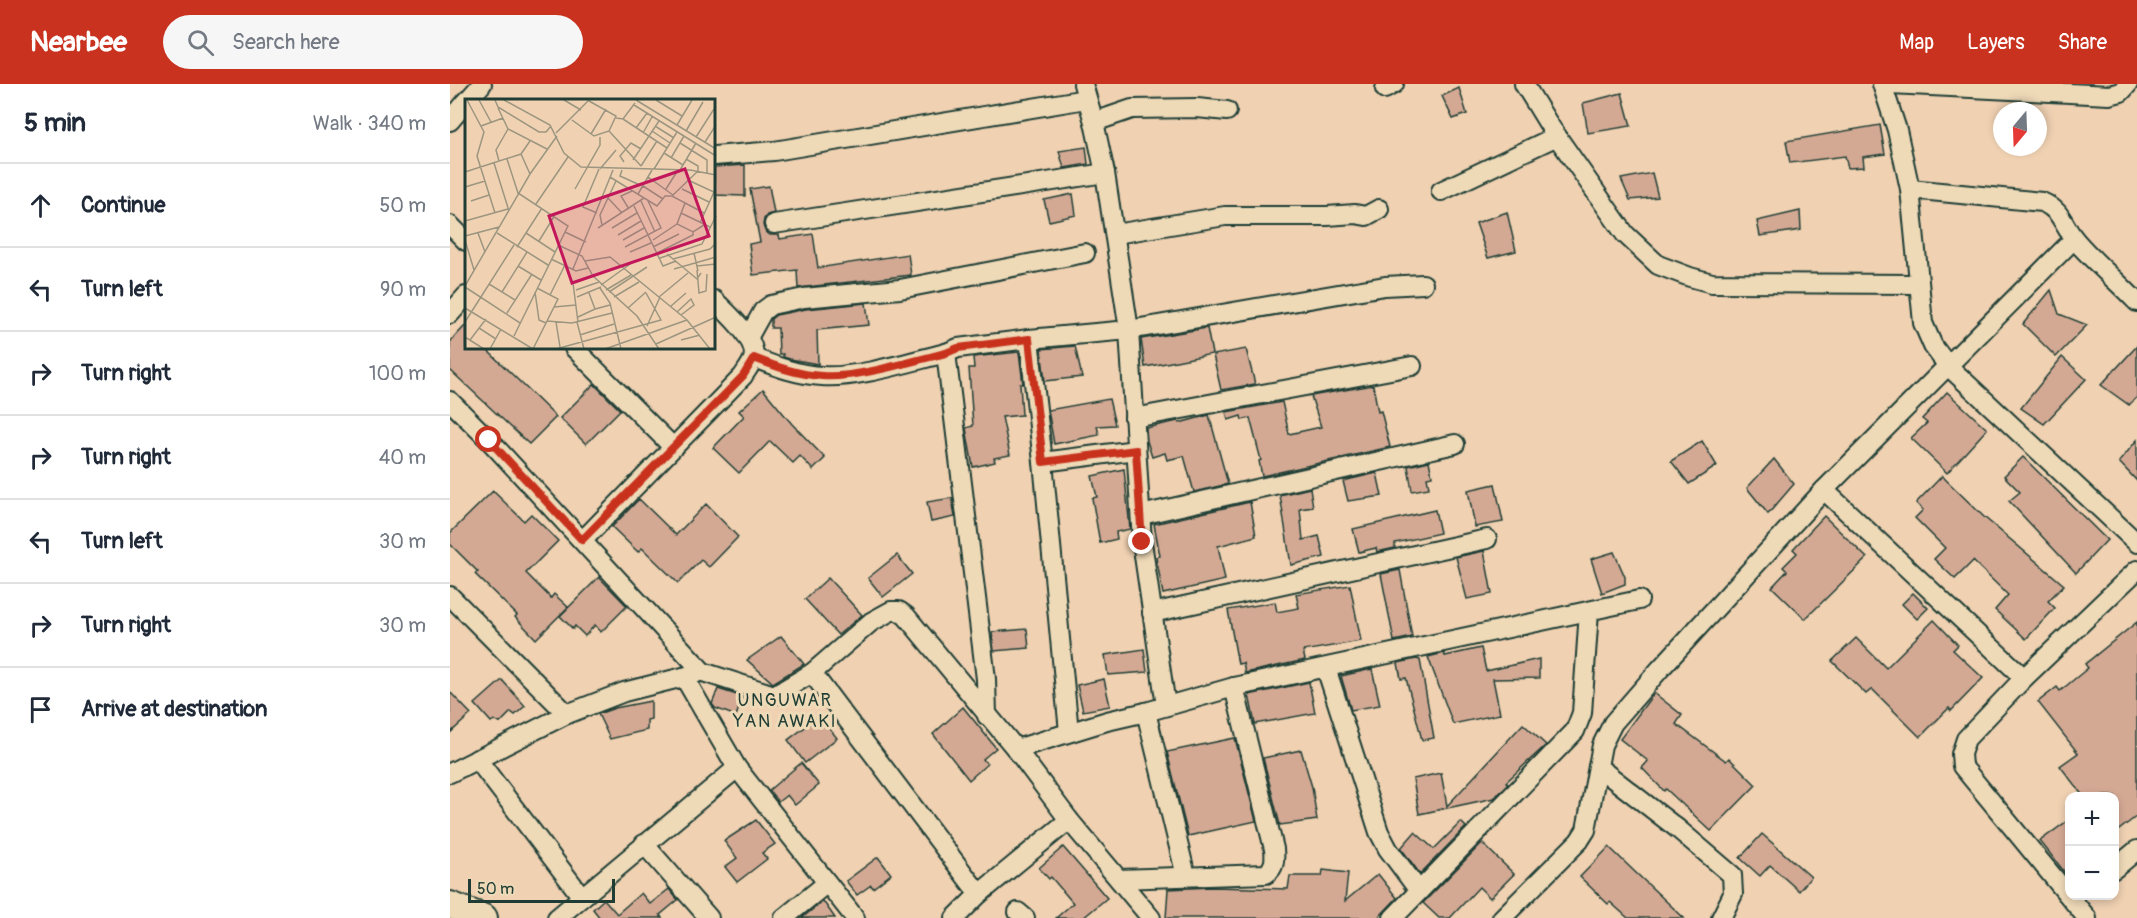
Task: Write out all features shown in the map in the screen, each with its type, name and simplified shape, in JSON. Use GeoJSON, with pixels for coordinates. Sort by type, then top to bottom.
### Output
{"type":"FeatureCollection","features":[{"type":"Feature","properties":{"kind":"street"},"geometry":{"type":"LineString","coordinates":[[469,99],[482,84]]}},
{"type":"Feature","properties":{"kind":"street"},"geometry":{"type":"LineString","coordinates":[[1524,84],[1625,234],[1658,265],[1712,283],[1919,284]]}},
{"type":"Feature","properties":{"kind":"street"},"geometry":{"type":"LineString","coordinates":[[1882,84],[1897,130],[1910,189],[1923,323],[1933,346],[1948,366],[2137,543]]}},
{"type":"Feature","properties":{"kind":"street"},"geometry":{"type":"LineString","coordinates":[[1890,84],[2109,94],[2121,92],[2128,84]]}},
{"type":"Feature","properties":{"kind":"street"},"geometry":{"type":"LineString","coordinates":[[716,156],[774,151],[1084,92],[1094,122],[1105,173],[1129,330],[1141,515],[1152,613],[1166,706]]}},
{"type":"Feature","properties":{"kind":"street"},"geometry":{"type":"LineString","coordinates":[[450,122],[465,103]]}},
{"type":"Feature","properties":{"kind":"street"},"geometry":{"type":"LineString","coordinates":[[1094,122],[1131,109],[1197,108],[1227,111]]}},
{"type":"Feature","properties":{"kind":"street"},"geometry":{"type":"LineString","coordinates":[[1441,191],[1557,136]]}},
{"type":"Feature","properties":{"kind":"street"},"geometry":{"type":"LineString","coordinates":[[774,224],[1105,173]]}},
{"type":"Feature","properties":{"kind":"street"},"geometry":{"type":"LineString","coordinates":[[1910,189],[2042,202],[2052,206],[2059,213],[2074,239],[2137,302]]}},
{"type":"Feature","properties":{"kind":"street"},"geometry":{"type":"LineString","coordinates":[[1115,234],[1225,216],[1355,214],[1366,216],[1379,209]]}},
{"type":"Feature","properties":{"kind":"street"},"geometry":{"type":"LineString","coordinates":[[1502,918],[1579,841],[1587,823],[1602,745],[1613,723],[1824,490],[2074,239]]}},
{"type":"Feature","properties":{"kind":"street"},"geometry":{"type":"LineString","coordinates":[[748,338],[764,310],[771,305],[804,298],[900,289],[1085,253]]}},
{"type":"Feature","properties":{"kind":"street"},"geometry":{"type":"LineString","coordinates":[[754,358],[782,368],[822,376],[842,375],[946,353],[958,348],[1129,330],[1384,286],[1423,284]]}},
{"type":"Feature","properties":{"kind":"street"},"geometry":{"type":"LineString","coordinates":[[450,314],[465,297]]}},
{"type":"Feature","properties":{"kind":"street"},"geometry":{"type":"LineString","coordinates":[[582,540],[743,376],[754,358],[753,344],[735,320],[716,302]]}},
{"type":"Feature","properties":{"kind":"street"},"geometry":{"type":"LineString","coordinates":[[1029,339],[1069,732]]}},
{"type":"Feature","properties":{"kind":"street"},"geometry":{"type":"LineString","coordinates":[[576,350],[673,447]]}},
{"type":"Feature","properties":{"kind":"street"},"geometry":{"type":"LineString","coordinates":[[946,353],[986,679],[987,716]]}},
{"type":"Feature","properties":{"kind":"street"},"geometry":{"type":"LineString","coordinates":[[1134,418],[1412,366]]}},
{"type":"Feature","properties":{"kind":"street"},"geometry":{"type":"LineString","coordinates":[[450,401],[489,440],[703,672],[774,694],[812,672],[871,622],[891,610],[899,611],[906,616],[1151,918]]}},
{"type":"Feature","properties":{"kind":"street"},"geometry":{"type":"LineString","coordinates":[[1141,515],[1455,444]]}},
{"type":"Feature","properties":{"kind":"street"},"geometry":{"type":"LineString","coordinates":[[1043,462],[1136,450]]}},
{"type":"Feature","properties":{"kind":"street"},"geometry":{"type":"LineString","coordinates":[[1824,490],[2024,678]]}},
{"type":"Feature","properties":{"kind":"street"},"geometry":{"type":"LineString","coordinates":[[1152,613],[1487,539]]}},
{"type":"Feature","properties":{"kind":"street"},"geometry":{"type":"LineString","coordinates":[[2065,883],[1962,766],[1961,753],[1966,739],[2024,678],[2137,570]]}},
{"type":"Feature","properties":{"kind":"street"},"geometry":{"type":"LineString","coordinates":[[450,596],[567,714]]}},
{"type":"Feature","properties":{"kind":"street"},"geometry":{"type":"LineString","coordinates":[[1016,749],[1107,721],[1234,687],[1640,600]]}},
{"type":"Feature","properties":{"kind":"street"},"geometry":{"type":"LineString","coordinates":[[1393,918],[1575,731],[1582,713],[1589,611]]}},
{"type":"Feature","properties":{"kind":"street"},"geometry":{"type":"LineString","coordinates":[[1326,668],[1379,832],[1388,849],[1419,891]]}},
{"type":"Feature","properties":{"kind":"street"},"geometry":{"type":"LineString","coordinates":[[450,772],[567,714],[624,692],[703,672]]}},
{"type":"Feature","properties":{"kind":"street"},"geometry":{"type":"LineString","coordinates":[[812,672],[979,894]]}},
{"type":"Feature","properties":{"kind":"street"},"geometry":{"type":"LineString","coordinates":[[684,677],[737,768],[855,918]]}},
{"type":"Feature","properties":{"kind":"street"},"geometry":{"type":"LineString","coordinates":[[1119,879],[1266,874],[1271,869],[1275,862],[1274,849],[1234,687]]}},
{"type":"Feature","properties":{"kind":"street"},"geometry":{"type":"LineString","coordinates":[[1146,712],[1186,876]]}},
{"type":"Feature","properties":{"kind":"street"},"geometry":{"type":"LineString","coordinates":[[477,759],[582,897]]}},
{"type":"Feature","properties":{"kind":"street"},"geometry":{"type":"LineString","coordinates":[[1598,767],[1678,829],[1732,875],[1733,894],[1721,918]]}},
{"type":"Feature","properties":{"kind":"street"},"geometry":{"type":"LineString","coordinates":[[557,918],[737,768]]}},
{"type":"Feature","properties":{"kind":"street"},"geometry":{"type":"LineString","coordinates":[[955,918],[979,894],[1070,820]]}},
{"type":"Feature","properties":{"kind":"street"},"geometry":{"type":"LineString","coordinates":[[644,844],[709,918]]}},
{"type":"Feature","properties":{"kind":"street"},"geometry":{"type":"LineString","coordinates":[[2119,866],[2137,850]]}},
{"type":"Feature","properties":{"kind":"street"},"geometry":{"type":"LineString","coordinates":[[784,918],[827,883]]}},
{"type":"Feature","properties":{"kind":"street"},"geometry":{"type":"LineString","coordinates":[[2079,900],[2087,918]]}},
{"type":"Feature","properties":{"kind":"street"},"geometry":{"type":"LineString","coordinates":[[450,905],[484,918]]}},
{"type":"Feature","properties":{"kind":"building"},"geometry":{"type":"Polygon","coordinates":[[[1459,88],[1467,114],[1453,119],[1442,96],[1459,88]]]}},
{"type":"Feature","properties":{"kind":"building"},"geometry":{"type":"Polygon","coordinates":[[[1622,93],[1631,126],[1588,133],[1583,103],[1622,93]]]}},
{"type":"Feature","properties":{"kind":"building"},"geometry":{"type":"Polygon","coordinates":[[[1880,125],[1885,154],[1863,157],[1864,167],[1848,168],[1845,156],[1790,163],[1786,141],[1880,125]]]}},
{"type":"Feature","properties":{"kind":"building"},"geometry":{"type":"Polygon","coordinates":[[[1086,147],[1088,164],[1064,168],[1059,151],[1086,147]]]}},
{"type":"Feature","properties":{"kind":"building"},"geometry":{"type":"Polygon","coordinates":[[[745,165],[745,196],[716,195],[716,167],[745,165]]]}},
{"type":"Feature","properties":{"kind":"building"},"geometry":{"type":"Polygon","coordinates":[[[1652,173],[1658,197],[1630,200],[1621,179],[1652,173]]]}},
{"type":"Feature","properties":{"kind":"building"},"geometry":{"type":"Polygon","coordinates":[[[769,186],[774,213],[767,215],[764,219],[765,231],[770,235],[779,235],[780,239],[813,234],[818,268],[908,254],[911,275],[798,288],[797,270],[753,275],[749,244],[760,242],[750,189],[769,186]]]}},
{"type":"Feature","properties":{"kind":"building"},"geometry":{"type":"Polygon","coordinates":[[[1073,194],[1076,215],[1049,221],[1044,200],[1073,194]]]}},
{"type":"Feature","properties":{"kind":"building"},"geometry":{"type":"Polygon","coordinates":[[[1800,211],[1801,230],[1760,236],[1757,221],[1800,211]]]}},
{"type":"Feature","properties":{"kind":"building"},"geometry":{"type":"Polygon","coordinates":[[[1507,212],[1516,251],[1488,258],[1476,223],[1507,212]]]}},
{"type":"Feature","properties":{"kind":"building"},"geometry":{"type":"Polygon","coordinates":[[[2051,290],[2059,314],[2087,325],[2056,357],[2023,324],[2051,290]]]}},
{"type":"Feature","properties":{"kind":"building"},"geometry":{"type":"Polygon","coordinates":[[[866,303],[869,325],[817,330],[818,364],[790,359],[779,354],[778,328],[771,328],[771,319],[776,315],[806,309],[866,303]]]}},
{"type":"Feature","properties":{"kind":"building"},"geometry":{"type":"Polygon","coordinates":[[[465,326],[465,350],[487,350],[556,417],[529,444],[450,370],[450,342],[465,326]]]}},
{"type":"Feature","properties":{"kind":"building"},"geometry":{"type":"Polygon","coordinates":[[[1207,328],[1212,354],[1145,367],[1141,339],[1207,328]]]}},
{"type":"Feature","properties":{"kind":"building"},"geometry":{"type":"Polygon","coordinates":[[[1075,346],[1082,377],[1045,381],[1041,349],[1075,346]]]}},
{"type":"Feature","properties":{"kind":"building"},"geometry":{"type":"Polygon","coordinates":[[[2137,346],[2137,397],[2129,405],[2101,385],[2137,346]]]}},
{"type":"Feature","properties":{"kind":"building"},"geometry":{"type":"Polygon","coordinates":[[[1246,349],[1255,384],[1221,390],[1213,355],[1246,349]]]}},
{"type":"Feature","properties":{"kind":"building"},"geometry":{"type":"Polygon","coordinates":[[[1019,352],[1023,384],[1020,384],[1022,415],[1002,417],[1010,455],[994,458],[995,462],[973,467],[966,428],[973,426],[969,368],[974,368],[973,357],[1019,352]]]}},
{"type":"Feature","properties":{"kind":"building"},"geometry":{"type":"Polygon","coordinates":[[[2062,357],[2086,379],[2044,424],[2021,408],[2062,357]]]}},
{"type":"Feature","properties":{"kind":"building"},"geometry":{"type":"Polygon","coordinates":[[[594,384],[620,410],[586,444],[560,418],[594,384]]]}},
{"type":"Feature","properties":{"kind":"building"},"geometry":{"type":"Polygon","coordinates":[[[1373,385],[1378,412],[1381,411],[1390,447],[1262,476],[1259,461],[1261,460],[1250,418],[1242,420],[1241,416],[1228,420],[1226,412],[1282,402],[1289,434],[1321,427],[1311,396],[1373,385]]]}},
{"type":"Feature","properties":{"kind":"building"},"geometry":{"type":"Polygon","coordinates":[[[763,389],[792,424],[825,458],[813,470],[800,456],[793,463],[770,441],[739,473],[713,448],[744,416],[739,411],[763,389]]]}},
{"type":"Feature","properties":{"kind":"building"},"geometry":{"type":"Polygon","coordinates":[[[1947,392],[1987,429],[1947,473],[1911,438],[1927,423],[1922,419],[1947,392]]]}},
{"type":"Feature","properties":{"kind":"building"},"geometry":{"type":"Polygon","coordinates":[[[1109,399],[1115,425],[1097,426],[1099,435],[1054,444],[1048,410],[1109,399]]]}},
{"type":"Feature","properties":{"kind":"building"},"geometry":{"type":"Polygon","coordinates":[[[1209,415],[1228,484],[1194,492],[1184,456],[1167,460],[1165,453],[1152,457],[1146,428],[1209,415]]]}},
{"type":"Feature","properties":{"kind":"building"},"geometry":{"type":"Polygon","coordinates":[[[2137,440],[2137,481],[2119,462],[2137,440]]]}},
{"type":"Feature","properties":{"kind":"building"},"geometry":{"type":"Polygon","coordinates":[[[1702,441],[1717,466],[1689,484],[1671,461],[1702,441]]]}},
{"type":"Feature","properties":{"kind":"building"},"geometry":{"type":"Polygon","coordinates":[[[2023,457],[2107,540],[2076,573],[2009,501],[2020,492],[2004,476],[2023,457]]]}},
{"type":"Feature","properties":{"kind":"building"},"geometry":{"type":"Polygon","coordinates":[[[1774,459],[1794,484],[1768,514],[1747,488],[1774,459]]]}},
{"type":"Feature","properties":{"kind":"building"},"geometry":{"type":"Polygon","coordinates":[[[1429,461],[1432,476],[1427,477],[1429,488],[1412,491],[1408,466],[1429,461]]]}},
{"type":"Feature","properties":{"kind":"building"},"geometry":{"type":"Polygon","coordinates":[[[1124,469],[1130,529],[1116,532],[1117,539],[1100,543],[1092,498],[1097,497],[1092,476],[1124,469]]]}},
{"type":"Feature","properties":{"kind":"building"},"geometry":{"type":"Polygon","coordinates":[[[1377,473],[1382,496],[1348,501],[1343,481],[1377,473]]]}},
{"type":"Feature","properties":{"kind":"building"},"geometry":{"type":"Polygon","coordinates":[[[1942,476],[1984,517],[2064,585],[2048,601],[2055,608],[2026,639],[1995,610],[2008,595],[1973,561],[1955,579],[1934,559],[1945,548],[1915,518],[1923,510],[1916,503],[1942,476]]]}},
{"type":"Feature","properties":{"kind":"building"},"geometry":{"type":"Polygon","coordinates":[[[1495,484],[1503,522],[1475,527],[1468,490],[1495,484]]]}},
{"type":"Feature","properties":{"kind":"building"},"geometry":{"type":"Polygon","coordinates":[[[1310,488],[1313,507],[1300,509],[1303,540],[1319,536],[1324,557],[1291,565],[1280,495],[1310,488]]]}},
{"type":"Feature","properties":{"kind":"building"},"geometry":{"type":"Polygon","coordinates":[[[493,491],[524,521],[531,514],[558,541],[526,573],[551,598],[554,594],[568,607],[536,639],[515,617],[517,615],[475,574],[478,572],[450,544],[450,533],[493,491]]]}},
{"type":"Feature","properties":{"kind":"building"},"geometry":{"type":"Polygon","coordinates":[[[952,498],[955,517],[931,522],[927,502],[952,498]]]}},
{"type":"Feature","properties":{"kind":"building"},"geometry":{"type":"Polygon","coordinates":[[[639,499],[676,535],[706,504],[738,537],[709,567],[701,560],[678,583],[642,548],[638,552],[612,527],[639,499]]]}},
{"type":"Feature","properties":{"kind":"building"},"geometry":{"type":"Polygon","coordinates":[[[1250,502],[1256,536],[1218,546],[1225,580],[1163,594],[1156,557],[1160,556],[1154,524],[1250,502]]]}},
{"type":"Feature","properties":{"kind":"building"},"geometry":{"type":"Polygon","coordinates":[[[1435,510],[1440,533],[1395,543],[1395,548],[1377,552],[1376,548],[1359,552],[1353,529],[1435,510]]]}},
{"type":"Feature","properties":{"kind":"building"},"geometry":{"type":"Polygon","coordinates":[[[1824,516],[1867,558],[1805,619],[1772,587],[1787,571],[1783,567],[1797,553],[1793,549],[1824,516]]]}},
{"type":"Feature","properties":{"kind":"building"},"geometry":{"type":"Polygon","coordinates":[[[1484,551],[1492,594],[1467,599],[1456,557],[1484,551]]]}},
{"type":"Feature","properties":{"kind":"building"},"geometry":{"type":"Polygon","coordinates":[[[1614,552],[1625,577],[1625,584],[1602,593],[1591,559],[1614,552]]]}},
{"type":"Feature","properties":{"kind":"building"},"geometry":{"type":"Polygon","coordinates":[[[897,555],[912,574],[883,597],[868,578],[897,555]]]}},
{"type":"Feature","properties":{"kind":"building"},"geometry":{"type":"Polygon","coordinates":[[[1400,570],[1412,637],[1394,641],[1381,574],[1400,570]]]}},
{"type":"Feature","properties":{"kind":"building"},"geometry":{"type":"Polygon","coordinates":[[[599,577],[627,606],[601,632],[595,625],[585,636],[575,626],[573,629],[560,616],[599,577]]]}},
{"type":"Feature","properties":{"kind":"building"},"geometry":{"type":"Polygon","coordinates":[[[828,578],[862,615],[838,635],[805,599],[828,578]]]}},
{"type":"Feature","properties":{"kind":"building"},"geometry":{"type":"Polygon","coordinates":[[[1350,585],[1361,641],[1303,651],[1305,660],[1245,673],[1243,663],[1238,664],[1228,610],[1275,602],[1277,612],[1299,608],[1296,594],[1350,585]]]}},
{"type":"Feature","properties":{"kind":"building"},"geometry":{"type":"Polygon","coordinates":[[[1913,593],[1928,608],[1917,619],[1902,604],[1913,593]]]}},
{"type":"Feature","properties":{"kind":"building"},"geometry":{"type":"Polygon","coordinates":[[[1934,620],[1958,645],[1953,650],[1983,678],[1951,711],[1949,708],[1920,737],[1872,689],[1866,694],[1832,661],[1856,638],[1886,668],[1934,620]]]}},
{"type":"Feature","properties":{"kind":"building"},"geometry":{"type":"Polygon","coordinates":[[[2137,622],[2137,816],[2119,830],[2119,792],[2080,792],[2060,766],[2078,753],[2038,702],[2057,687],[2060,691],[2088,668],[2085,664],[2137,622]]]}},
{"type":"Feature","properties":{"kind":"building"},"geometry":{"type":"Polygon","coordinates":[[[1027,629],[1029,648],[994,651],[992,632],[1027,629]]]}},
{"type":"Feature","properties":{"kind":"building"},"geometry":{"type":"Polygon","coordinates":[[[781,636],[804,664],[773,683],[747,660],[781,636]]]}},
{"type":"Feature","properties":{"kind":"building"},"geometry":{"type":"Polygon","coordinates":[[[1481,648],[1486,671],[1539,659],[1539,678],[1493,679],[1500,714],[1453,724],[1428,657],[1444,653],[1445,656],[1481,648]]]}},
{"type":"Feature","properties":{"kind":"building"},"geometry":{"type":"Polygon","coordinates":[[[1144,649],[1147,672],[1108,675],[1105,655],[1144,649]]]}},
{"type":"Feature","properties":{"kind":"building"},"geometry":{"type":"Polygon","coordinates":[[[1420,660],[1434,738],[1422,740],[1406,678],[1401,679],[1398,663],[1420,660]]]}},
{"type":"Feature","properties":{"kind":"building"},"geometry":{"type":"Polygon","coordinates":[[[1372,669],[1380,705],[1351,710],[1341,676],[1372,669]]]}},
{"type":"Feature","properties":{"kind":"building"},"geometry":{"type":"Polygon","coordinates":[[[1104,679],[1110,706],[1083,711],[1077,685],[1104,679]]]}},
{"type":"Feature","properties":{"kind":"building"},"geometry":{"type":"Polygon","coordinates":[[[502,680],[525,706],[515,715],[511,712],[500,723],[494,720],[491,722],[475,704],[502,680]]]}},
{"type":"Feature","properties":{"kind":"building"},"geometry":{"type":"Polygon","coordinates":[[[1309,682],[1315,713],[1255,724],[1249,695],[1309,682]]]}},
{"type":"Feature","properties":{"kind":"building"},"geometry":{"type":"Polygon","coordinates":[[[718,689],[743,697],[736,716],[715,708],[712,704],[718,689]]]}},
{"type":"Feature","properties":{"kind":"building"},"geometry":{"type":"Polygon","coordinates":[[[450,692],[471,714],[450,733],[450,692]]]}},
{"type":"Feature","properties":{"kind":"building"},"geometry":{"type":"Polygon","coordinates":[[[1654,693],[1682,715],[1676,724],[1726,761],[1729,758],[1756,785],[1711,831],[1666,789],[1664,791],[1642,768],[1648,761],[1620,739],[1654,693]]]}},
{"type":"Feature","properties":{"kind":"building"},"geometry":{"type":"Polygon","coordinates":[[[651,701],[651,719],[647,720],[647,730],[610,739],[598,714],[651,701]]]}},
{"type":"Feature","properties":{"kind":"building"},"geometry":{"type":"Polygon","coordinates":[[[963,707],[996,748],[983,759],[987,764],[969,780],[933,734],[963,707]]]}},
{"type":"Feature","properties":{"kind":"building"},"geometry":{"type":"Polygon","coordinates":[[[820,716],[837,738],[805,763],[788,740],[820,716]]]}},
{"type":"Feature","properties":{"kind":"building"},"geometry":{"type":"Polygon","coordinates":[[[1523,724],[1546,745],[1506,782],[1508,784],[1494,798],[1419,814],[1413,779],[1441,773],[1447,806],[1523,724]]]}},
{"type":"Feature","properties":{"kind":"building"},"geometry":{"type":"Polygon","coordinates":[[[1235,738],[1256,821],[1188,836],[1167,752],[1235,738]]]}},
{"type":"Feature","properties":{"kind":"building"},"geometry":{"type":"Polygon","coordinates":[[[1301,750],[1312,787],[1317,820],[1280,825],[1263,758],[1301,750]]]}},
{"type":"Feature","properties":{"kind":"building"},"geometry":{"type":"Polygon","coordinates":[[[801,763],[819,785],[795,805],[787,795],[778,802],[769,790],[801,763]]]}},
{"type":"Feature","properties":{"kind":"building"},"geometry":{"type":"Polygon","coordinates":[[[756,820],[775,844],[762,853],[767,859],[737,882],[725,867],[737,858],[724,841],[756,820]]]}},
{"type":"Feature","properties":{"kind":"building"},"geometry":{"type":"Polygon","coordinates":[[[1461,822],[1466,827],[1420,874],[1401,848],[1415,832],[1434,849],[1461,822]]]}},
{"type":"Feature","properties":{"kind":"building"},"geometry":{"type":"Polygon","coordinates":[[[2065,823],[2065,873],[2040,841],[2065,823]]]}},
{"type":"Feature","properties":{"kind":"building"},"geometry":{"type":"Polygon","coordinates":[[[1762,834],[1811,877],[1799,891],[1770,865],[1760,876],[1740,858],[1762,834]]]}},
{"type":"Feature","properties":{"kind":"building"},"geometry":{"type":"Polygon","coordinates":[[[1482,843],[1514,874],[1490,898],[1479,887],[1450,918],[1439,918],[1423,903],[1482,843]]]}},
{"type":"Feature","properties":{"kind":"building"},"geometry":{"type":"Polygon","coordinates":[[[1063,847],[1107,898],[1083,918],[1056,918],[1073,903],[1051,877],[1049,879],[1039,868],[1063,847]]]}},
{"type":"Feature","properties":{"kind":"building"},"geometry":{"type":"Polygon","coordinates":[[[1609,847],[1684,918],[1628,918],[1610,902],[1608,904],[1580,877],[1609,847]]]}},
{"type":"Feature","properties":{"kind":"building"},"geometry":{"type":"Polygon","coordinates":[[[878,857],[891,874],[873,888],[871,885],[857,895],[846,881],[878,857]]]}},
{"type":"Feature","properties":{"kind":"building"},"geometry":{"type":"Polygon","coordinates":[[[1323,870],[1348,873],[1345,901],[1378,874],[1397,898],[1378,918],[1166,918],[1168,889],[1212,887],[1288,889],[1290,876],[1322,876],[1323,870]]]}},
{"type":"Feature","properties":{"kind":"building"},"geometry":{"type":"Polygon","coordinates":[[[669,889],[678,900],[660,915],[662,918],[600,918],[593,909],[604,899],[617,914],[641,893],[650,904],[669,889]]]}},
{"type":"Feature","properties":{"kind":"building"},"geometry":{"type":"Polygon","coordinates":[[[823,901],[835,918],[802,918],[823,901]]]}},
{"type":"Feature","properties":{"kind":"district","name":"UNGUWAR YAN AWAKI"},"geometry":{"type":"Point","coordinates":[785,710]}},
{"type":"Feature","properties":{"kind":"route"},"geometry":{"type":"LineString","coordinates":[[489,440],[582,540],[743,376],[754,358],[799,372],[822,376],[842,375],[946,353],[958,348],[1029,339],[1043,462],[1136,450],[1142,542]]}}]}
